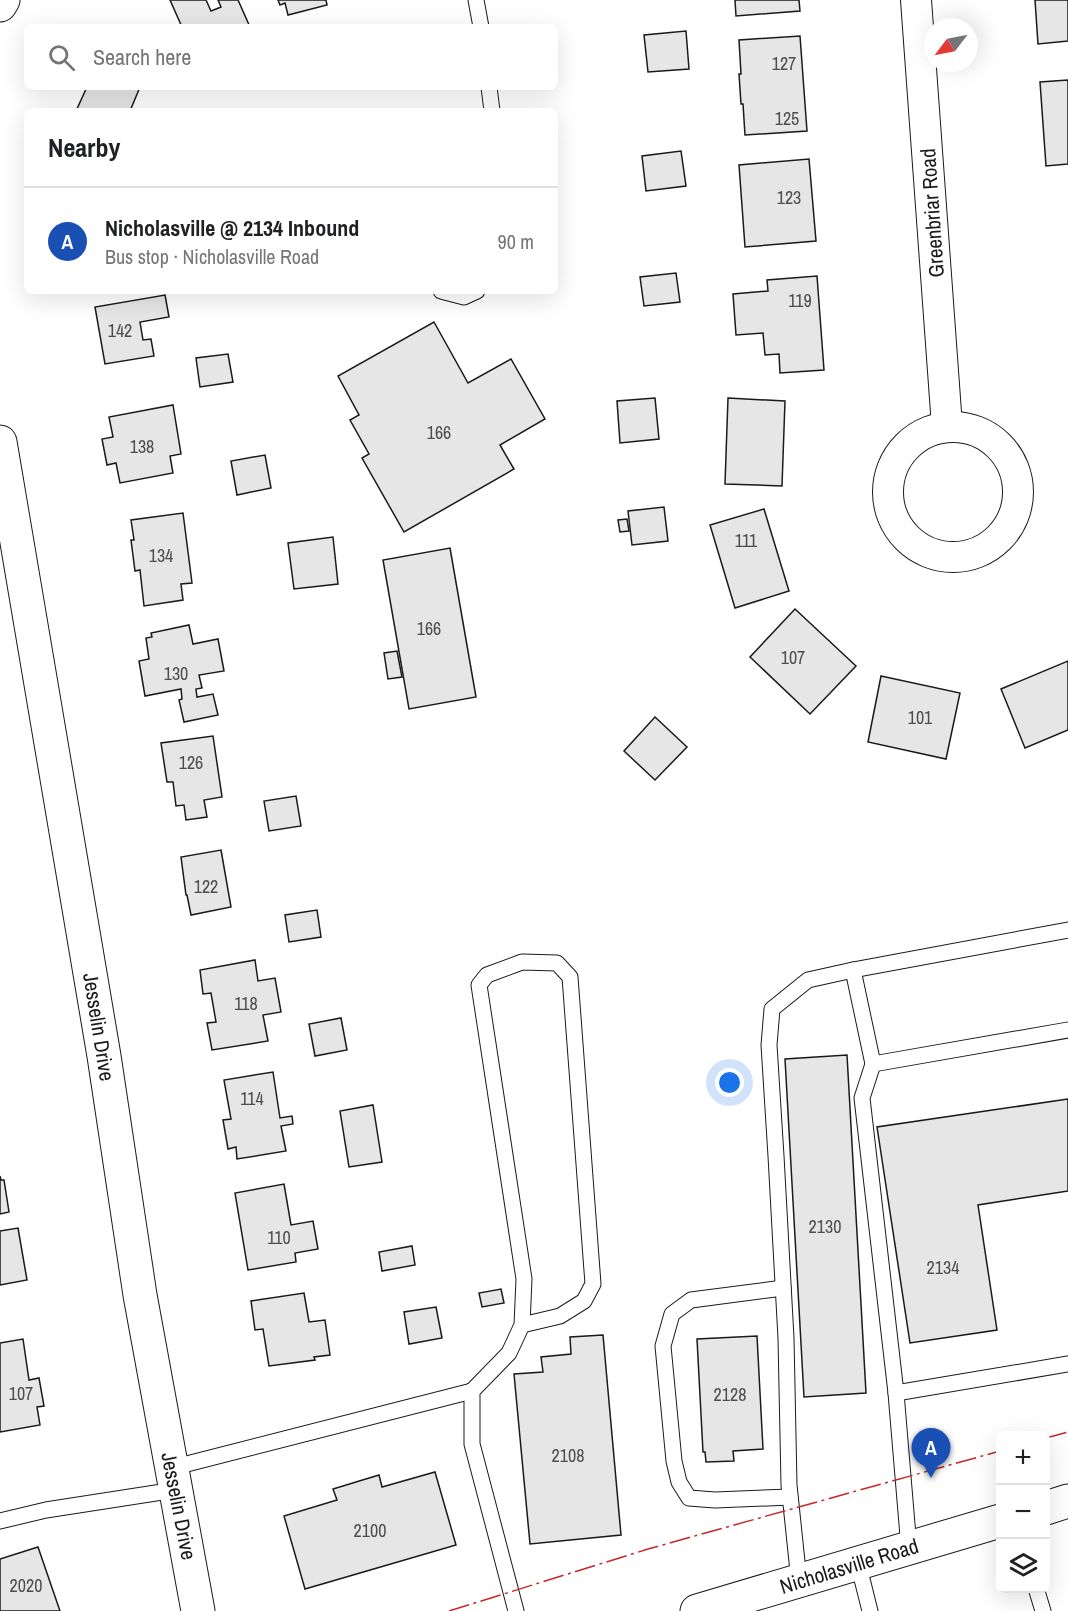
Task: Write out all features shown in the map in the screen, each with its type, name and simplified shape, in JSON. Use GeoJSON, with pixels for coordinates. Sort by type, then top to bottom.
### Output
{"type":"FeatureCollection","features":[{"type":"Feature","properties":{"kind":"street"},"geometry":{"type":"LineString","coordinates":[[0,5],[3,0]]}},
{"type":"Feature","properties":{"kind":"street","name":"Greenbriar Road"},"geometry":{"type":"LineString","coordinates":[[916,0],[947,426]]}},
{"type":"Feature","properties":{"kind":"street"},"geometry":{"type":"LineString","coordinates":[[947,426],[969,428],[989,436],[1005,451],[1016,471],[1019,492],[1016,513],[1006,533],[989,548],[969,556],[948,558],[927,552],[909,540],[895,523],[888,503],[888,481],[895,460],[909,444],[926,432],[947,426]]}},
{"type":"Feature","properties":{"kind":"street","name":"Jesselin Drive"},"geometry":{"type":"LineString","coordinates":[[0,442],[102,1044],[140,1295],[198,1611]]}},
{"type":"Feature","properties":{"kind":"street"},"geometry":{"type":"LineString","coordinates":[[1050,1507],[1068,1501]]}},
{"type":"Feature","properties":{"kind":"street","name":"Nicholasville Road"},"geometry":{"type":"LineString","coordinates":[[697,1611],[996,1522]]}},
{"type":"Feature","properties":{"kind":"lane"},"geometry":{"type":"LineString","coordinates":[[476,0],[480,24]]}},
{"type":"Feature","properties":{"kind":"lane"},"geometry":{"type":"LineString","coordinates":[[489,90],[492,108]]}},
{"type":"Feature","properties":{"kind":"lane"},"geometry":{"type":"LineString","coordinates":[[452,294],[464,297],[470,294]]}},
{"type":"Feature","properties":{"kind":"lane"},"geometry":{"type":"LineString","coordinates":[[799,1581],[790,1497],[783,1288],[769,1046],[771,1009],[808,980],[1068,930]]}},
{"type":"Feature","properties":{"kind":"lane"},"geometry":{"type":"LineString","coordinates":[[0,1521],[173,1479],[472,1391],[509,1353],[522,1325],[524,1279],[479,985],[488,975],[522,962],[557,963],[570,977],[593,1284],[584,1301],[560,1316],[522,1325]]}},
{"type":"Feature","properties":{"kind":"lane"},"geometry":{"type":"LineString","coordinates":[[853,970],[873,1064],[862,1098],[896,1393],[909,1548]]}},
{"type":"Feature","properties":{"kind":"lane"},"geometry":{"type":"LineString","coordinates":[[873,1064],[1068,1030]]}},
{"type":"Feature","properties":{"kind":"lane"},"geometry":{"type":"LineString","coordinates":[[783,1288],[691,1300],[672,1314],[663,1346],[674,1461],[679,1482],[689,1498],[715,1500],[790,1497]]}},
{"type":"Feature","properties":{"kind":"lane"},"geometry":{"type":"LineString","coordinates":[[896,1393],[1068,1364]]}},
{"type":"Feature","properties":{"kind":"lane"},"geometry":{"type":"LineString","coordinates":[[472,1391],[472,1444],[516,1611]]}},
{"type":"Feature","properties":{"kind":"lane"},"geometry":{"type":"LineString","coordinates":[[858,1563],[870,1611]]}},
{"type":"Feature","properties":{"kind":"lane"},"geometry":{"type":"LineString","coordinates":[[1038,1593],[1043,1611]]}},
{"type":"Feature","properties":{"kind":"building"},"geometry":{"type":"Polygon","coordinates":[[[170,0],[206,0],[211,11],[221,7],[218,0],[238,0],[249,24],[181,24],[170,0]]]}},
{"type":"Feature","properties":{"kind":"building"},"geometry":{"type":"Polygon","coordinates":[[[278,0],[326,0],[327,5],[288,15],[285,3],[280,5],[278,0]]]}},
{"type":"Feature","properties":{"kind":"building"},"geometry":{"type":"Polygon","coordinates":[[[735,0],[799,0],[800,11],[736,16],[735,0]]]}},
{"type":"Feature","properties":{"kind":"building"},"geometry":{"type":"Polygon","coordinates":[[[1035,0],[1068,0],[1068,41],[1038,44],[1035,0]]]}},
{"type":"Feature","properties":{"kind":"building"},"geometry":{"type":"Polygon","coordinates":[[[686,31],[689,69],[648,72],[644,35],[686,31]]]}},
{"type":"Feature","properties":{"kind":"building"},"geometry":{"type":"Polygon","coordinates":[[[800,36],[807,131],[745,135],[739,74],[741,74],[739,40],[800,36]]]}},
{"type":"Feature","properties":{"kind":"building"},"geometry":{"type":"Polygon","coordinates":[[[1068,80],[1068,164],[1046,166],[1040,82],[1068,80]]]}},
{"type":"Feature","properties":{"kind":"building"},"geometry":{"type":"Polygon","coordinates":[[[86,90],[139,90],[131,108],[77,108],[86,90]]]}},
{"type":"Feature","properties":{"kind":"building"},"geometry":{"type":"Polygon","coordinates":[[[681,151],[686,186],[646,191],[642,156],[681,151]]]}},
{"type":"Feature","properties":{"kind":"building"},"geometry":{"type":"Polygon","coordinates":[[[809,159],[816,241],[745,247],[739,165],[809,159]]]}},
{"type":"Feature","properties":{"kind":"building"},"geometry":{"type":"Polygon","coordinates":[[[676,273],[680,302],[644,306],[640,277],[676,273]]]}},
{"type":"Feature","properties":{"kind":"building"},"geometry":{"type":"Polygon","coordinates":[[[817,276],[824,370],[780,373],[779,354],[765,355],[763,333],[736,335],[733,294],[768,291],[767,280],[817,276]]]}},
{"type":"Feature","properties":{"kind":"building"},"geometry":{"type":"Polygon","coordinates":[[[165,295],[169,317],[140,322],[143,340],[151,339],[154,356],[105,364],[95,307],[165,295]]]}},
{"type":"Feature","properties":{"kind":"building"},"geometry":{"type":"Polygon","coordinates":[[[434,322],[468,383],[511,359],[545,419],[500,445],[514,469],[404,532],[362,458],[369,454],[350,420],[359,415],[338,376],[434,322]]]}},
{"type":"Feature","properties":{"kind":"building"},"geometry":{"type":"Polygon","coordinates":[[[228,354],[233,382],[200,387],[196,358],[228,354]]]}},
{"type":"Feature","properties":{"kind":"building"},"geometry":{"type":"Polygon","coordinates":[[[655,398],[659,439],[620,443],[617,401],[655,398]]]}},
{"type":"Feature","properties":{"kind":"building"},"geometry":{"type":"Polygon","coordinates":[[[728,398],[785,401],[782,486],[725,484],[728,398]]]}},
{"type":"Feature","properties":{"kind":"building"},"geometry":{"type":"Polygon","coordinates":[[[173,405],[181,454],[170,456],[173,473],[120,483],[116,463],[107,465],[102,439],[113,437],[109,417],[173,405]]]}},
{"type":"Feature","properties":{"kind":"building"},"geometry":{"type":"Polygon","coordinates":[[[265,455],[271,488],[237,495],[231,461],[265,455]]]}},
{"type":"Feature","properties":{"kind":"building"},"geometry":{"type":"Polygon","coordinates":[[[664,507],[668,541],[632,545],[628,511],[664,507]]]}},
{"type":"Feature","properties":{"kind":"building"},"geometry":{"type":"Polygon","coordinates":[[[764,509],[789,591],[735,608],[710,525],[764,509]]]}},
{"type":"Feature","properties":{"kind":"building"},"geometry":{"type":"Polygon","coordinates":[[[183,513],[192,583],[181,584],[183,600],[144,606],[140,570],[135,571],[131,520],[183,513]]]}},
{"type":"Feature","properties":{"kind":"building"},"geometry":{"type":"Polygon","coordinates":[[[627,519],[629,531],[620,532],[618,520],[627,519]]]}},
{"type":"Feature","properties":{"kind":"building"},"geometry":{"type":"Polygon","coordinates":[[[333,537],[338,584],[294,589],[288,543],[333,537]]]}},
{"type":"Feature","properties":{"kind":"building"},"geometry":{"type":"Polygon","coordinates":[[[450,548],[476,697],[409,709],[383,560],[450,548]]]}},
{"type":"Feature","properties":{"kind":"building"},"geometry":{"type":"Polygon","coordinates":[[[795,609],[856,666],[810,714],[750,657],[795,609]]]}},
{"type":"Feature","properties":{"kind":"building"},"geometry":{"type":"Polygon","coordinates":[[[189,625],[193,644],[218,639],[224,671],[199,675],[202,688],[196,689],[197,697],[213,694],[218,715],[184,722],[179,700],[182,699],[181,689],[145,696],[139,661],[149,659],[146,638],[152,637],[151,633],[189,625]]]}},
{"type":"Feature","properties":{"kind":"building"},"geometry":{"type":"Polygon","coordinates":[[[397,651],[402,677],[388,679],[384,653],[397,651]]]}},
{"type":"Feature","properties":{"kind":"building"},"geometry":{"type":"Polygon","coordinates":[[[1068,661],[1068,730],[1025,748],[1001,689],[1068,661]]]}},
{"type":"Feature","properties":{"kind":"building"},"geometry":{"type":"Polygon","coordinates":[[[881,676],[960,693],[946,759],[868,742],[881,676]]]}},
{"type":"Feature","properties":{"kind":"building"},"geometry":{"type":"Polygon","coordinates":[[[655,717],[687,747],[655,780],[624,751],[655,717]]]}},
{"type":"Feature","properties":{"kind":"building"},"geometry":{"type":"Polygon","coordinates":[[[213,736],[222,797],[204,800],[207,817],[186,820],[184,805],[176,806],[173,782],[167,782],[161,743],[213,736]]]}},
{"type":"Feature","properties":{"kind":"building"},"geometry":{"type":"Polygon","coordinates":[[[296,796],[301,826],[269,831],[264,801],[296,796]]]}},
{"type":"Feature","properties":{"kind":"building"},"geometry":{"type":"Polygon","coordinates":[[[221,850],[231,907],[191,915],[181,857],[221,850]]]}},
{"type":"Feature","properties":{"kind":"building"},"geometry":{"type":"Polygon","coordinates":[[[317,910],[321,937],[289,942],[285,915],[317,910]]]}},
{"type":"Feature","properties":{"kind":"building"},"geometry":{"type":"Polygon","coordinates":[[[255,960],[258,981],[275,978],[281,1012],[263,1015],[268,1041],[212,1050],[207,1023],[216,1022],[211,993],[203,994],[200,970],[255,960]]]}},
{"type":"Feature","properties":{"kind":"building"},"geometry":{"type":"Polygon","coordinates":[[[341,1018],[347,1050],[315,1056],[309,1024],[341,1018]]]}},
{"type":"Feature","properties":{"kind":"building"},"geometry":{"type":"Polygon","coordinates":[[[847,1055],[866,1393],[804,1397],[785,1059],[847,1055]]]}},
{"type":"Feature","properties":{"kind":"building"},"geometry":{"type":"Polygon","coordinates":[[[273,1072],[280,1118],[292,1116],[293,1124],[281,1126],[286,1151],[237,1159],[236,1147],[228,1149],[223,1120],[231,1119],[224,1080],[273,1072]]]}},
{"type":"Feature","properties":{"kind":"building"},"geometry":{"type":"Polygon","coordinates":[[[1068,1099],[1068,1191],[978,1205],[997,1330],[910,1343],[877,1127],[1068,1099]]]}},
{"type":"Feature","properties":{"kind":"building"},"geometry":{"type":"Polygon","coordinates":[[[373,1105],[382,1162],[349,1167],[340,1111],[373,1105]]]}},
{"type":"Feature","properties":{"kind":"building"},"geometry":{"type":"Polygon","coordinates":[[[0,1176],[1,1180],[4,1180],[9,1212],[0,1214],[0,1176]]]}},
{"type":"Feature","properties":{"kind":"building"},"geometry":{"type":"Polygon","coordinates":[[[284,1184],[291,1225],[313,1221],[318,1249],[295,1253],[296,1262],[248,1270],[235,1193],[284,1184]]]}},
{"type":"Feature","properties":{"kind":"building"},"geometry":{"type":"Polygon","coordinates":[[[18,1228],[27,1280],[0,1285],[0,1231],[18,1228]]]}},
{"type":"Feature","properties":{"kind":"building"},"geometry":{"type":"Polygon","coordinates":[[[412,1246],[415,1265],[382,1271],[379,1252],[412,1246]]]}},
{"type":"Feature","properties":{"kind":"building"},"geometry":{"type":"Polygon","coordinates":[[[501,1289],[504,1303],[482,1307],[479,1293],[501,1289]]]}},
{"type":"Feature","properties":{"kind":"building"},"geometry":{"type":"Polygon","coordinates":[[[304,1293],[309,1322],[325,1320],[330,1355],[314,1357],[315,1360],[269,1366],[263,1329],[255,1330],[251,1301],[304,1293]]]}},
{"type":"Feature","properties":{"kind":"building"},"geometry":{"type":"Polygon","coordinates":[[[436,1307],[442,1338],[409,1344],[404,1312],[436,1307]]]}},
{"type":"Feature","properties":{"kind":"building"},"geometry":{"type":"Polygon","coordinates":[[[603,1335],[621,1535],[530,1544],[514,1374],[543,1372],[541,1357],[571,1354],[570,1337],[603,1335]]]}},
{"type":"Feature","properties":{"kind":"building"},"geometry":{"type":"Polygon","coordinates":[[[757,1336],[763,1449],[733,1451],[734,1461],[706,1462],[705,1452],[703,1452],[697,1339],[757,1336]]]}},
{"type":"Feature","properties":{"kind":"building"},"geometry":{"type":"Polygon","coordinates":[[[23,1339],[29,1380],[39,1378],[44,1406],[37,1407],[40,1425],[0,1432],[0,1343],[23,1339]]]}},
{"type":"Feature","properties":{"kind":"building"},"geometry":{"type":"Polygon","coordinates":[[[435,1472],[456,1545],[305,1589],[284,1516],[337,1500],[333,1489],[379,1475],[382,1487],[435,1472]]]}},
{"type":"Feature","properties":{"kind":"building"},"geometry":{"type":"Polygon","coordinates":[[[38,1547],[60,1611],[0,1611],[0,1559],[38,1547]]]}},
{"type":"Feature","properties":{"kind":"power"},"geometry":{"type":"LineString","coordinates":[[1050,1437],[1068,1432]]}},
{"type":"Feature","properties":{"kind":"power"},"geometry":{"type":"LineString","coordinates":[[449,1611],[648,1549],[996,1452]]}},
{"type":"Feature","properties":{"kind":"place","name":"Nicholasville @ 2134 Inbound"},"geometry":{"type":"Point","coordinates":[931,1478]}}]}
